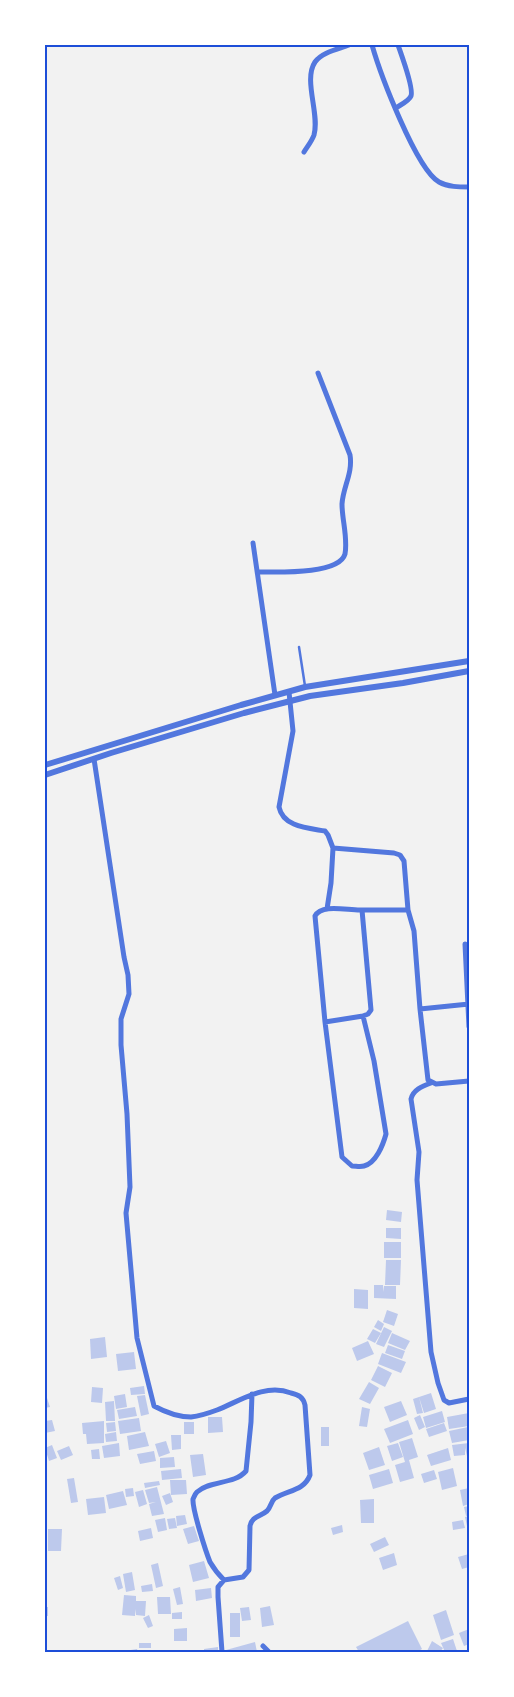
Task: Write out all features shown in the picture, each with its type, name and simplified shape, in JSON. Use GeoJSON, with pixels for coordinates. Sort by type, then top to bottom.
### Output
{"type":"FeatureCollection","features":[{"type":"Feature","properties":{"kind":"street"},"geometry":{"type":"LineString","coordinates":[[304,152],[314,135],[315,127],[310,80],[315,62],[324,54],[350,45]]}},
{"type":"Feature","properties":{"kind":"street"},"geometry":{"type":"LineString","coordinates":[[372,45],[379,70],[424,168],[438,182],[452,186],[469,187]]}},
{"type":"Feature","properties":{"kind":"street"},"geometry":{"type":"LineString","coordinates":[[396,108],[409,99],[412,92],[398,45]]}},
{"type":"Feature","properties":{"kind":"street"},"geometry":{"type":"LineString","coordinates":[[258,572],[299,572],[330,566],[339,562],[344,557],[346,547],[342,500],[351,463],[318,373]]}},
{"type":"Feature","properties":{"kind":"street"},"geometry":{"type":"LineString","coordinates":[[253,543],[275,695]]}},
{"type":"Feature","properties":{"kind":"street"},"geometry":{"type":"LineString","coordinates":[[45,765],[305,687],[469,661]]}},
{"type":"Feature","properties":{"kind":"street"},"geometry":{"type":"LineString","coordinates":[[45,775],[244,713],[310,696],[403,683],[469,671]]}},
{"type":"Feature","properties":{"kind":"street"},"geometry":{"type":"LineString","coordinates":[[289,692],[293,731],[280,811],[283,817],[293,824],[325,831],[328,835],[333,848],[327,909]]}},
{"type":"Feature","properties":{"kind":"street"},"geometry":{"type":"LineString","coordinates":[[94,759],[128,975],[129,994],[121,1019],[130,1187],[126,1213],[137,1338],[151,1399],[154,1406],[170,1414],[189,1417],[219,1410],[252,1394],[279,1390],[288,1391],[303,1399],[310,1475],[307,1482],[302,1486],[275,1498],[268,1509],[252,1520],[250,1526],[249,1570],[246,1575],[240,1578],[224,1580],[218,1587],[222,1652]]}},
{"type":"Feature","properties":{"kind":"street"},"geometry":{"type":"LineString","coordinates":[[333,848],[394,853],[400,855],[404,860],[408,910],[414,931],[427,1076],[431,1083]]}},
{"type":"Feature","properties":{"kind":"street"},"geometry":{"type":"LineString","coordinates":[[363,1016],[374,1061],[386,1134],[384,1145],[369,1164],[352,1166],[342,1157],[325,1022],[315,916],[318,912],[327,909],[408,910]]}},
{"type":"Feature","properties":{"kind":"street"},"geometry":{"type":"LineString","coordinates":[[325,1022],[363,1016],[371,1010],[362,910]]}},
{"type":"Feature","properties":{"kind":"street"},"geometry":{"type":"LineString","coordinates":[[465,944],[469,1027]]}},
{"type":"Feature","properties":{"kind":"street"},"geometry":{"type":"LineString","coordinates":[[420,1009],[468,1004]]}},
{"type":"Feature","properties":{"kind":"street"},"geometry":{"type":"LineString","coordinates":[[469,1081],[431,1083],[421,1086],[414,1092],[411,1099],[419,1152],[417,1180],[431,1352],[444,1400],[449,1403],[469,1398]]}},
{"type":"Feature","properties":{"kind":"street"},"geometry":{"type":"LineString","coordinates":[[224,1580],[216,1571],[207,1554],[194,1509],[193,1498],[202,1489],[239,1477],[246,1471],[252,1394]]}},
{"type":"Feature","properties":{"kind":"street"},"geometry":{"type":"LineString","coordinates":[[263,1646],[269,1652]]}},
{"type":"Feature","properties":{"kind":"lane"},"geometry":{"type":"LineString","coordinates":[[299,648],[305,687]]}},
{"type":"Feature","properties":{"kind":"building"},"geometry":{"type":"Polygon","coordinates":[[[387,1210],[402,1212],[401,1222],[386,1220],[387,1210]]]}},
{"type":"Feature","properties":{"kind":"building"},"geometry":{"type":"Polygon","coordinates":[[[386,1228],[401,1228],[401,1239],[386,1238],[386,1228]]]}},
{"type":"Feature","properties":{"kind":"building"},"geometry":{"type":"Polygon","coordinates":[[[384,1242],[401,1242],[401,1258],[384,1258],[384,1242]]]}},
{"type":"Feature","properties":{"kind":"building"},"geometry":{"type":"Polygon","coordinates":[[[386,1260],[401,1260],[400,1285],[385,1285],[386,1260]]]}},
{"type":"Feature","properties":{"kind":"building"},"geometry":{"type":"Polygon","coordinates":[[[374,1285],[383,1285],[383,1292],[384,1286],[396,1286],[396,1299],[374,1298],[374,1285]]]}},
{"type":"Feature","properties":{"kind":"building"},"geometry":{"type":"Polygon","coordinates":[[[354,1289],[368,1290],[368,1309],[354,1308],[354,1289]]]}},
{"type":"Feature","properties":{"kind":"building"},"geometry":{"type":"Polygon","coordinates":[[[387,1310],[398,1314],[394,1326],[383,1322],[387,1310]]]}},
{"type":"Feature","properties":{"kind":"building"},"geometry":{"type":"Polygon","coordinates":[[[378,1320],[384,1324],[381,1331],[374,1327],[378,1320]]]}},
{"type":"Feature","properties":{"kind":"building"},"geometry":{"type":"Polygon","coordinates":[[[384,1327],[392,1331],[384,1347],[376,1344],[384,1327]]]}},
{"type":"Feature","properties":{"kind":"building"},"geometry":{"type":"Polygon","coordinates":[[[373,1329],[381,1333],[375,1343],[367,1339],[373,1329]]]}},
{"type":"Feature","properties":{"kind":"building"},"geometry":{"type":"Polygon","coordinates":[[[392,1333],[410,1341],[405,1350],[388,1343],[392,1333]]]}},
{"type":"Feature","properties":{"kind":"building"},"geometry":{"type":"Polygon","coordinates":[[[105,1337],[107,1357],[91,1359],[90,1339],[105,1337]]]}},
{"type":"Feature","properties":{"kind":"building"},"geometry":{"type":"Polygon","coordinates":[[[368,1341],[374,1354],[357,1361],[352,1348],[368,1341]]]}},
{"type":"Feature","properties":{"kind":"building"},"geometry":{"type":"Polygon","coordinates":[[[388,1345],[405,1351],[402,1359],[385,1353],[388,1345]]]}},
{"type":"Feature","properties":{"kind":"building"},"geometry":{"type":"Polygon","coordinates":[[[134,1352],[136,1369],[118,1371],[116,1354],[134,1352]]]}},
{"type":"Feature","properties":{"kind":"building"},"geometry":{"type":"Polygon","coordinates":[[[382,1353],[406,1362],[401,1373],[378,1364],[382,1353]]]}},
{"type":"Feature","properties":{"kind":"building"},"geometry":{"type":"Polygon","coordinates":[[[378,1366],[392,1373],[385,1387],[371,1380],[378,1366]]]}},
{"type":"Feature","properties":{"kind":"building"},"geometry":{"type":"Polygon","coordinates":[[[369,1382],[379,1388],[370,1404],[359,1399],[369,1382]]]}},
{"type":"Feature","properties":{"kind":"building"},"geometry":{"type":"Polygon","coordinates":[[[144,1386],[145,1394],[131,1395],[130,1388],[144,1386]]]}},
{"type":"Feature","properties":{"kind":"building"},"geometry":{"type":"Polygon","coordinates":[[[92,1387],[103,1388],[102,1403],[91,1402],[92,1387]]]}},
{"type":"Feature","properties":{"kind":"building"},"geometry":{"type":"Polygon","coordinates":[[[431,1393],[436,1409],[424,1413],[419,1397],[431,1393]]]}},
{"type":"Feature","properties":{"kind":"building"},"geometry":{"type":"Polygon","coordinates":[[[125,1394],[127,1407],[116,1409],[114,1396],[125,1394]]]}},
{"type":"Feature","properties":{"kind":"building"},"geometry":{"type":"Polygon","coordinates":[[[145,1395],[149,1414],[141,1416],[137,1396],[145,1395]]]}},
{"type":"Feature","properties":{"kind":"building"},"geometry":{"type":"Polygon","coordinates":[[[419,1397],[423,1413],[417,1414],[413,1399],[419,1397]]]}},
{"type":"Feature","properties":{"kind":"building"},"geometry":{"type":"Polygon","coordinates":[[[47,1398],[50,1407],[45,1408],[45,1399],[47,1398]]]}},
{"type":"Feature","properties":{"kind":"building"},"geometry":{"type":"Polygon","coordinates":[[[114,1401],[115,1421],[106,1421],[105,1402],[114,1401]]]}},
{"type":"Feature","properties":{"kind":"building"},"geometry":{"type":"Polygon","coordinates":[[[401,1401],[407,1415],[390,1422],[384,1407],[401,1401]]]}},
{"type":"Feature","properties":{"kind":"building"},"geometry":{"type":"Polygon","coordinates":[[[135,1407],[137,1416],[119,1419],[117,1410],[135,1407]]]}},
{"type":"Feature","properties":{"kind":"building"},"geometry":{"type":"Polygon","coordinates":[[[362,1407],[370,1409],[367,1427],[359,1426],[362,1407]]]}},
{"type":"Feature","properties":{"kind":"building"},"geometry":{"type":"Polygon","coordinates":[[[442,1411],[445,1422],[426,1428],[423,1417],[442,1411]]]}},
{"type":"Feature","properties":{"kind":"building"},"geometry":{"type":"Polygon","coordinates":[[[469,1413],[469,1426],[449,1429],[447,1417],[469,1413]]]}},
{"type":"Feature","properties":{"kind":"building"},"geometry":{"type":"Polygon","coordinates":[[[420,1415],[425,1427],[419,1430],[414,1418],[420,1415]]]}},
{"type":"Feature","properties":{"kind":"building"},"geometry":{"type":"Polygon","coordinates":[[[208,1417],[222,1417],[223,1432],[208,1433],[208,1417]]]}},
{"type":"Feature","properties":{"kind":"building"},"geometry":{"type":"Polygon","coordinates":[[[139,1418],[141,1431],[120,1434],[118,1421],[139,1418]]]}},
{"type":"Feature","properties":{"kind":"building"},"geometry":{"type":"Polygon","coordinates":[[[52,1420],[55,1431],[45,1433],[45,1421],[52,1420]]]}},
{"type":"Feature","properties":{"kind":"building"},"geometry":{"type":"Polygon","coordinates":[[[408,1420],[413,1434],[390,1443],[384,1429],[408,1420]]]}},
{"type":"Feature","properties":{"kind":"building"},"geometry":{"type":"Polygon","coordinates":[[[104,1421],[104,1443],[87,1444],[86,1434],[83,1434],[82,1423],[104,1421]]]}},
{"type":"Feature","properties":{"kind":"building"},"geometry":{"type":"Polygon","coordinates":[[[115,1422],[116,1431],[107,1432],[106,1423],[115,1422]]]}},
{"type":"Feature","properties":{"kind":"building"},"geometry":{"type":"Polygon","coordinates":[[[184,1422],[194,1422],[194,1434],[184,1434],[184,1422]]]}},
{"type":"Feature","properties":{"kind":"building"},"geometry":{"type":"Polygon","coordinates":[[[444,1423],[447,1431],[429,1437],[426,1429],[444,1423]]]}},
{"type":"Feature","properties":{"kind":"building"},"geometry":{"type":"Polygon","coordinates":[[[321,1427],[329,1427],[329,1446],[321,1446],[321,1427]]]}},
{"type":"Feature","properties":{"kind":"building"},"geometry":{"type":"Polygon","coordinates":[[[468,1427],[469,1440],[452,1443],[449,1431],[468,1427]]]}},
{"type":"Feature","properties":{"kind":"building"},"geometry":{"type":"Polygon","coordinates":[[[116,1432],[117,1441],[106,1442],[105,1434],[116,1432]]]}},
{"type":"Feature","properties":{"kind":"building"},"geometry":{"type":"Polygon","coordinates":[[[145,1432],[149,1446],[129,1450],[127,1436],[145,1432]]]}},
{"type":"Feature","properties":{"kind":"building"},"geometry":{"type":"Polygon","coordinates":[[[171,1435],[181,1435],[181,1449],[172,1450],[171,1435]]]}},
{"type":"Feature","properties":{"kind":"building"},"geometry":{"type":"Polygon","coordinates":[[[412,1438],[418,1457],[409,1460],[414,1478],[400,1482],[395,1465],[405,1462],[399,1442],[412,1438]]]}},
{"type":"Feature","properties":{"kind":"building"},"geometry":{"type":"Polygon","coordinates":[[[166,1441],[170,1453],[159,1457],[155,1444],[166,1441]]]}},
{"type":"Feature","properties":{"kind":"building"},"geometry":{"type":"Polygon","coordinates":[[[119,1443],[120,1456],[104,1458],[102,1446],[119,1443]]]}},
{"type":"Feature","properties":{"kind":"building"},"geometry":{"type":"Polygon","coordinates":[[[398,1443],[403,1457],[392,1461],[387,1446],[398,1443]]]}},
{"type":"Feature","properties":{"kind":"building"},"geometry":{"type":"Polygon","coordinates":[[[469,1443],[469,1456],[467,1456],[465,1448],[465,1455],[454,1456],[452,1445],[469,1443]]]}},
{"type":"Feature","properties":{"kind":"building"},"geometry":{"type":"Polygon","coordinates":[[[52,1445],[57,1458],[49,1461],[45,1448],[52,1445]]]}},
{"type":"Feature","properties":{"kind":"building"},"geometry":{"type":"Polygon","coordinates":[[[69,1446],[73,1455],[61,1460],[57,1451],[69,1446]]]}},
{"type":"Feature","properties":{"kind":"building"},"geometry":{"type":"Polygon","coordinates":[[[379,1447],[385,1465],[369,1470],[363,1453],[379,1447]]]}},
{"type":"Feature","properties":{"kind":"building"},"geometry":{"type":"Polygon","coordinates":[[[448,1448],[451,1460],[431,1466],[427,1455],[448,1448]]]}},
{"type":"Feature","properties":{"kind":"building"},"geometry":{"type":"Polygon","coordinates":[[[99,1449],[100,1459],[92,1459],[91,1450],[99,1449]]]}},
{"type":"Feature","properties":{"kind":"building"},"geometry":{"type":"Polygon","coordinates":[[[154,1451],[156,1461],[140,1464],[137,1454],[154,1451]]]}},
{"type":"Feature","properties":{"kind":"building"},"geometry":{"type":"Polygon","coordinates":[[[203,1454],[206,1475],[193,1477],[190,1455],[203,1454]]]}},
{"type":"Feature","properties":{"kind":"building"},"geometry":{"type":"Polygon","coordinates":[[[174,1457],[175,1467],[160,1468],[160,1458],[174,1457]]]}},
{"type":"Feature","properties":{"kind":"building"},"geometry":{"type":"Polygon","coordinates":[[[453,1468],[457,1486],[442,1490],[438,1472],[453,1468]]]}},
{"type":"Feature","properties":{"kind":"building"},"geometry":{"type":"Polygon","coordinates":[[[181,1469],[182,1478],[162,1480],[161,1471],[181,1469]]]}},
{"type":"Feature","properties":{"kind":"building"},"geometry":{"type":"Polygon","coordinates":[[[389,1469],[393,1483],[373,1489],[369,1475],[389,1469]]]}},
{"type":"Feature","properties":{"kind":"building"},"geometry":{"type":"Polygon","coordinates":[[[434,1470],[437,1479],[424,1483],[421,1474],[434,1470]]]}},
{"type":"Feature","properties":{"kind":"building"},"geometry":{"type":"Polygon","coordinates":[[[74,1478],[78,1502],[71,1503],[67,1479],[74,1478]]]}},
{"type":"Feature","properties":{"kind":"building"},"geometry":{"type":"Polygon","coordinates":[[[170,1480],[186,1480],[187,1494],[171,1495],[170,1480]]]}},
{"type":"Feature","properties":{"kind":"building"},"geometry":{"type":"Polygon","coordinates":[[[159,1481],[160,1485],[145,1488],[144,1483],[159,1481]]]}},
{"type":"Feature","properties":{"kind":"building"},"geometry":{"type":"Polygon","coordinates":[[[157,1487],[164,1514],[152,1516],[149,1504],[156,1502],[149,1503],[145,1490],[157,1487]]]}},
{"type":"Feature","properties":{"kind":"building"},"geometry":{"type":"Polygon","coordinates":[[[133,1488],[134,1496],[126,1497],[125,1489],[133,1488]]]}},
{"type":"Feature","properties":{"kind":"building"},"geometry":{"type":"Polygon","coordinates":[[[469,1488],[469,1504],[463,1506],[460,1490],[469,1488]]]}},
{"type":"Feature","properties":{"kind":"building"},"geometry":{"type":"Polygon","coordinates":[[[143,1490],[147,1504],[139,1507],[135,1492],[143,1490]]]}},
{"type":"Feature","properties":{"kind":"building"},"geometry":{"type":"Polygon","coordinates":[[[123,1491],[127,1505],[109,1509],[106,1495],[123,1491]]]}},
{"type":"Feature","properties":{"kind":"building"},"geometry":{"type":"Polygon","coordinates":[[[170,1493],[173,1502],[166,1505],[162,1496],[170,1493]]]}},
{"type":"Feature","properties":{"kind":"building"},"geometry":{"type":"Polygon","coordinates":[[[104,1497],[106,1513],[88,1515],[86,1499],[104,1497]]]}},
{"type":"Feature","properties":{"kind":"building"},"geometry":{"type":"Polygon","coordinates":[[[374,1499],[374,1523],[361,1523],[360,1500],[374,1499]]]}},
{"type":"Feature","properties":{"kind":"building"},"geometry":{"type":"Polygon","coordinates":[[[469,1506],[469,1515],[466,1516],[464,1507],[469,1506]]]}},
{"type":"Feature","properties":{"kind":"building"},"geometry":{"type":"Polygon","coordinates":[[[185,1515],[187,1524],[177,1526],[176,1516],[185,1515]]]}},
{"type":"Feature","properties":{"kind":"building"},"geometry":{"type":"Polygon","coordinates":[[[469,1516],[469,1526],[467,1526],[465,1517],[469,1516]]]}},
{"type":"Feature","properties":{"kind":"building"},"geometry":{"type":"Polygon","coordinates":[[[165,1518],[167,1530],[158,1532],[155,1520],[165,1518]]]}},
{"type":"Feature","properties":{"kind":"building"},"geometry":{"type":"Polygon","coordinates":[[[175,1518],[177,1528],[169,1529],[167,1519],[175,1518]]]}},
{"type":"Feature","properties":{"kind":"building"},"geometry":{"type":"Polygon","coordinates":[[[463,1520],[465,1528],[453,1530],[452,1522],[463,1520]]]}},
{"type":"Feature","properties":{"kind":"building"},"geometry":{"type":"Polygon","coordinates":[[[342,1525],[343,1532],[333,1535],[331,1528],[342,1525]]]}},
{"type":"Feature","properties":{"kind":"building"},"geometry":{"type":"Polygon","coordinates":[[[194,1526],[199,1541],[188,1544],[183,1529],[194,1526]]]}},
{"type":"Feature","properties":{"kind":"building"},"geometry":{"type":"Polygon","coordinates":[[[151,1528],[153,1538],[140,1541],[138,1531],[151,1528]]]}},
{"type":"Feature","properties":{"kind":"building"},"geometry":{"type":"Polygon","coordinates":[[[48,1529],[62,1529],[61,1551],[48,1551],[48,1529]]]}},
{"type":"Feature","properties":{"kind":"building"},"geometry":{"type":"Polygon","coordinates":[[[385,1537],[389,1545],[374,1552],[370,1544],[385,1537]]]}},
{"type":"Feature","properties":{"kind":"building"},"geometry":{"type":"Polygon","coordinates":[[[394,1553],[397,1565],[383,1570],[379,1558],[394,1553]]]}},
{"type":"Feature","properties":{"kind":"building"},"geometry":{"type":"Polygon","coordinates":[[[469,1554],[469,1567],[462,1569],[458,1557],[469,1554]]]}},
{"type":"Feature","properties":{"kind":"building"},"geometry":{"type":"Polygon","coordinates":[[[204,1561],[209,1578],[193,1582],[189,1565],[204,1561]]]}},
{"type":"Feature","properties":{"kind":"building"},"geometry":{"type":"Polygon","coordinates":[[[158,1563],[163,1586],[156,1588],[151,1565],[158,1563]]]}},
{"type":"Feature","properties":{"kind":"building"},"geometry":{"type":"Polygon","coordinates":[[[132,1572],[135,1590],[126,1592],[123,1574],[132,1572]]]}},
{"type":"Feature","properties":{"kind":"building"},"geometry":{"type":"Polygon","coordinates":[[[120,1576],[123,1588],[118,1590],[114,1578],[120,1576]]]}},
{"type":"Feature","properties":{"kind":"building"},"geometry":{"type":"Polygon","coordinates":[[[152,1584],[153,1591],[142,1592],[141,1586],[152,1584]]]}},
{"type":"Feature","properties":{"kind":"building"},"geometry":{"type":"Polygon","coordinates":[[[180,1587],[183,1604],[177,1605],[173,1589],[180,1587]]]}},
{"type":"Feature","properties":{"kind":"building"},"geometry":{"type":"Polygon","coordinates":[[[211,1588],[212,1598],[196,1601],[195,1590],[211,1588]]]}},
{"type":"Feature","properties":{"kind":"building"},"geometry":{"type":"Polygon","coordinates":[[[124,1595],[136,1596],[136,1601],[146,1601],[145,1616],[136,1615],[135,1609],[135,1616],[122,1615],[124,1595]]]}},
{"type":"Feature","properties":{"kind":"building"},"geometry":{"type":"Polygon","coordinates":[[[157,1597],[170,1597],[171,1614],[158,1614],[157,1597]]]}},
{"type":"Feature","properties":{"kind":"building"},"geometry":{"type":"Polygon","coordinates":[[[270,1606],[274,1625],[262,1627],[260,1608],[270,1606]]]}},
{"type":"Feature","properties":{"kind":"building"},"geometry":{"type":"Polygon","coordinates":[[[45,1607],[48,1607],[48,1616],[45,1616],[45,1607]]]}},
{"type":"Feature","properties":{"kind":"building"},"geometry":{"type":"Polygon","coordinates":[[[249,1607],[251,1620],[242,1621],[240,1608],[249,1607]]]}},
{"type":"Feature","properties":{"kind":"building"},"geometry":{"type":"Polygon","coordinates":[[[446,1610],[454,1635],[441,1640],[433,1615],[446,1610]]]}},
{"type":"Feature","properties":{"kind":"building"},"geometry":{"type":"Polygon","coordinates":[[[182,1612],[182,1619],[172,1619],[172,1613],[182,1612]]]}},
{"type":"Feature","properties":{"kind":"building"},"geometry":{"type":"Polygon","coordinates":[[[230,1613],[240,1613],[240,1637],[230,1637],[230,1613]]]}},
{"type":"Feature","properties":{"kind":"building"},"geometry":{"type":"Polygon","coordinates":[[[149,1615],[153,1626],[148,1628],[143,1618],[149,1615]]]}},
{"type":"Feature","properties":{"kind":"building"},"geometry":{"type":"Polygon","coordinates":[[[408,1621],[422,1649],[417,1652],[359,1652],[356,1647],[408,1621]]]}},
{"type":"Feature","properties":{"kind":"building"},"geometry":{"type":"Polygon","coordinates":[[[187,1628],[187,1641],[174,1641],[174,1629],[187,1628]]]}},
{"type":"Feature","properties":{"kind":"building"},"geometry":{"type":"Polygon","coordinates":[[[469,1629],[469,1644],[464,1646],[459,1633],[469,1629]]]}},
{"type":"Feature","properties":{"kind":"building"},"geometry":{"type":"Polygon","coordinates":[[[453,1639],[457,1651],[459,1650],[460,1652],[445,1652],[441,1643],[453,1639]]]}},
{"type":"Feature","properties":{"kind":"building"},"geometry":{"type":"Polygon","coordinates":[[[432,1641],[443,1648],[440,1652],[427,1651],[432,1641]]]}},
{"type":"Feature","properties":{"kind":"building"},"geometry":{"type":"Polygon","coordinates":[[[255,1642],[257,1652],[227,1652],[226,1650],[255,1642]]]}},
{"type":"Feature","properties":{"kind":"building"},"geometry":{"type":"Polygon","coordinates":[[[139,1643],[151,1643],[151,1648],[139,1648],[139,1643]]]}},
{"type":"Feature","properties":{"kind":"building"},"geometry":{"type":"Polygon","coordinates":[[[218,1647],[218,1652],[204,1652],[204,1649],[218,1647]]]}},
{"type":"Feature","properties":{"kind":"building"},"geometry":{"type":"Polygon","coordinates":[[[137,1649],[138,1652],[124,1652],[124,1651],[137,1649]]]}}]}
